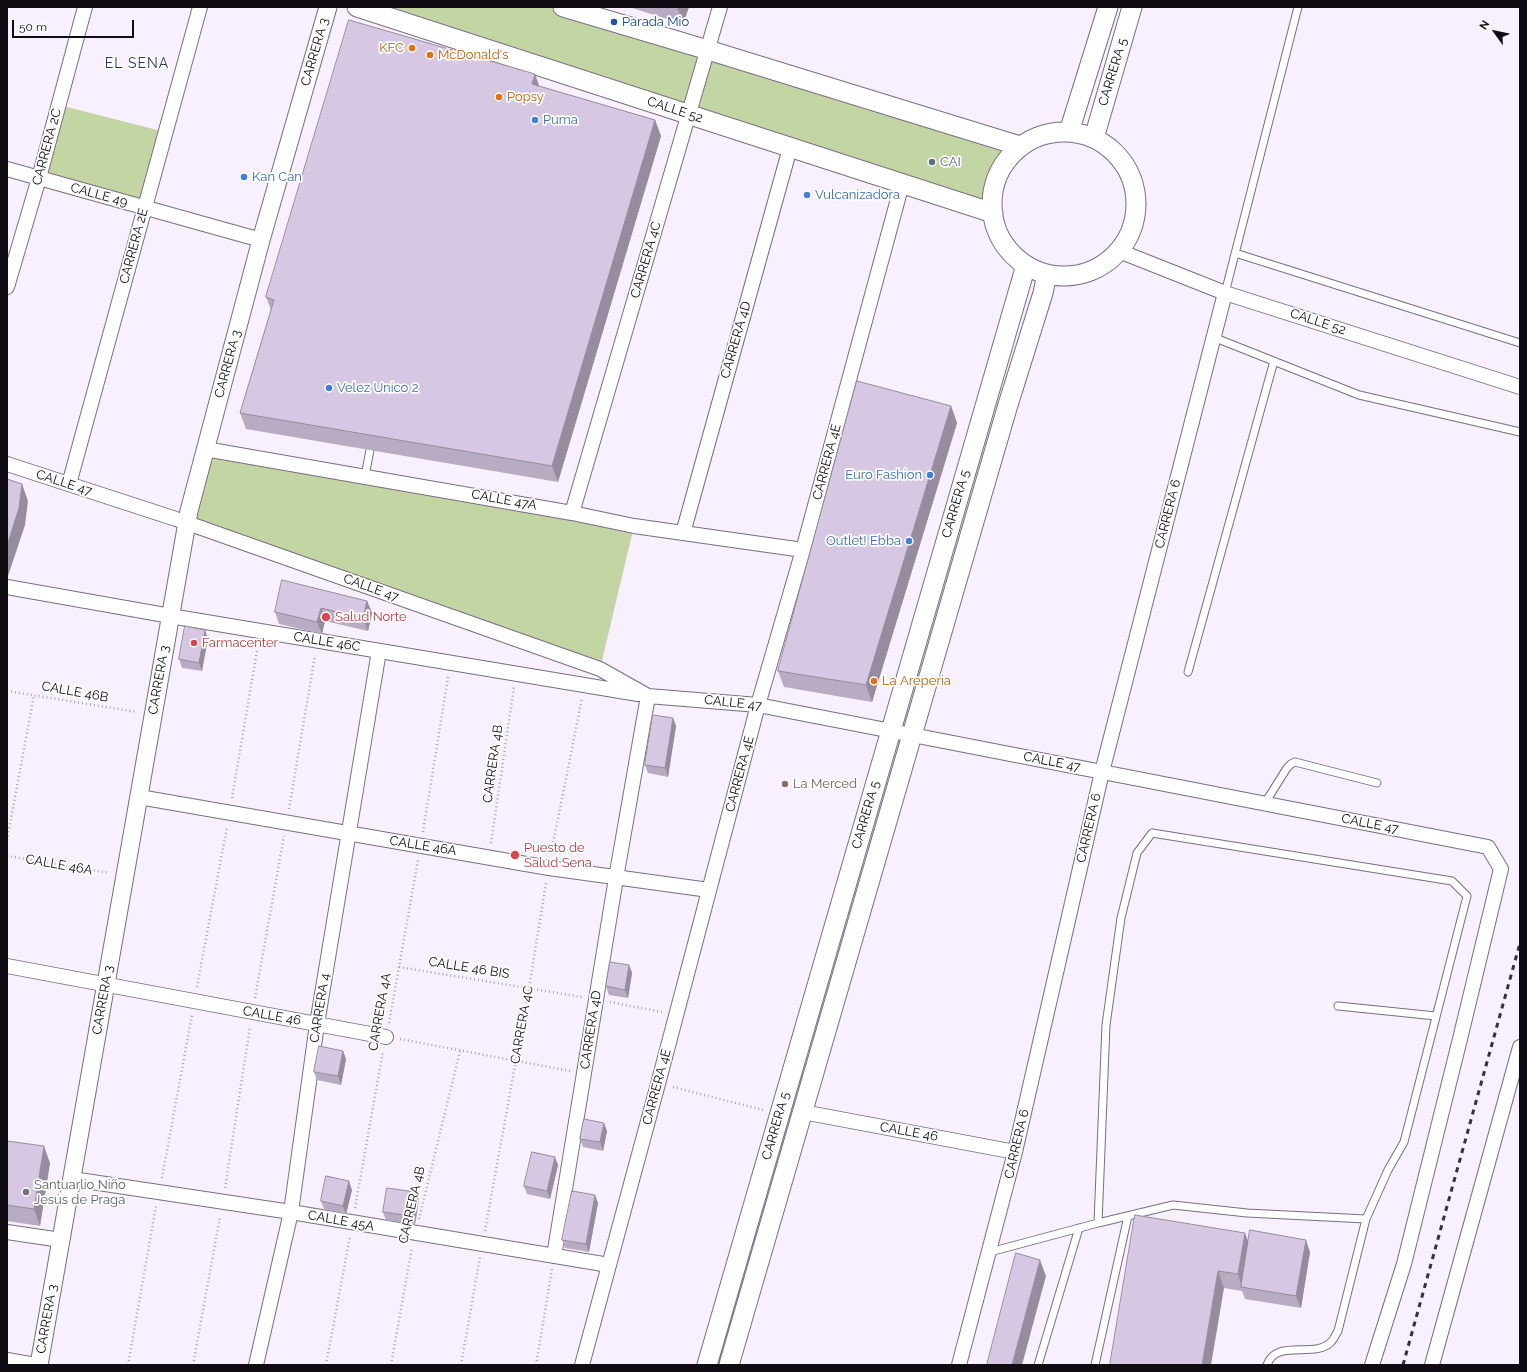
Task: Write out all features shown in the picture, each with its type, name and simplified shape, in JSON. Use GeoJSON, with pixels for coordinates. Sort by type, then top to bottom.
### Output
{"type":"FeatureCollection","features":[{"type":"Feature","properties":{"kind":"main road","name":"CALLE 52"},"geometry":{"type":"LineString","coordinates":[[357,7],[535,68],[689,115],[993,213]]}},
{"type":"Feature","properties":{"kind":"main road"},"geometry":{"type":"LineString","coordinates":[[563,7],[1020,146]]}},
{"type":"Feature","properties":{"kind":"main road","name":"CARRERA 5"},"geometry":{"type":"LineString","coordinates":[[1069,132],[1108,7]]}},
{"type":"Feature","properties":{"kind":"main road","name":"CARRERA 5"},"geometry":{"type":"LineString","coordinates":[[1094,138],[1132,7]]}},
{"type":"Feature","properties":{"kind":"main road"},"geometry":{"type":"LineString","coordinates":[[1069,132],[1081,133],[1094,138],[1112,150],[1126,167],[1132,180],[1136,195],[1136,210],[1133,225],[1119,251],[1107,262],[1094,270],[1063,276],[1047,274],[1036,270],[1026,265],[1013,255],[1003,243],[996,229],[993,213],[993,195],[998,177],[1007,161],[1020,146],[1034,138],[1051,133],[1069,132]]}},
{"type":"Feature","properties":{"kind":"main road","name":"CARRERA 5"},"geometry":{"type":"LineString","coordinates":[[707,1365],[1026,265]]}},
{"type":"Feature","properties":{"kind":"main road","name":"CARRERA 5"},"geometry":{"type":"LineString","coordinates":[[729,1365],[1005,416],[1043,293],[1047,274]]}},
{"type":"Feature","properties":{"kind":"street","name":"CARRERA 2C"},"geometry":{"type":"LineString","coordinates":[[7,287],[39,178],[85,7]]}},
{"type":"Feature","properties":{"kind":"street","name":"CARRERA 2E"},"geometry":{"type":"LineString","coordinates":[[69,484],[200,7]]}},
{"type":"Feature","properties":{"kind":"street","name":"CARRERA 3"},"geometry":{"type":"LineString","coordinates":[[39,1365],[186,523],[260,240],[328,7]]}},
{"type":"Feature","properties":{"kind":"street","name":"CARRERA 4C"},"geometry":{"type":"LineString","coordinates":[[572,513],[720,7]]}},
{"type":"Feature","properties":{"kind":"street","name":"CARRERA 4D"},"geometry":{"type":"LineString","coordinates":[[682,533],[790,148]]}},
{"type":"Feature","properties":{"kind":"street","name":"CALLE 49"},"geometry":{"type":"LineString","coordinates":[[7,170],[260,240]]}},
{"type":"Feature","properties":{"kind":"street","name":"CARRERA 4E"},"geometry":{"type":"LineString","coordinates":[[582,1365],[677,1015],[758,705],[803,550],[902,184]]}},
{"type":"Feature","properties":{"kind":"street","name":"CALLE 52"},"geometry":{"type":"LineString","coordinates":[[1119,251],[1225,293],[1520,387]]}},
{"type":"Feature","properties":{"kind":"street","name":"CARRERA 6"},"geometry":{"type":"LineString","coordinates":[[960,1365],[1015,1152],[1102,772],[1225,293]]}},
{"type":"Feature","properties":{"kind":"street","name":"CALLE 47A"},"geometry":{"type":"LineString","coordinates":[[205,449],[572,513],[634,526],[803,550]]}},
{"type":"Feature","properties":{"kind":"street","name":"CALLE 47"},"geometry":{"type":"LineString","coordinates":[[7,464],[186,523],[600,669],[648,696],[758,705],[1488,847],[1501,869],[1404,1264],[1372,1365]]}},
{"type":"Feature","properties":{"kind":"street","name":"CALLE 46C"},"geometry":{"type":"LineString","coordinates":[[7,587],[170,616],[648,696]]}},
{"type":"Feature","properties":{"kind":"street","name":"CARRERA 4"},"geometry":{"type":"LineString","coordinates":[[256,1365],[290,1212],[317,1024],[379,651]]}},
{"type":"Feature","properties":{"kind":"street","name":"CARRERA 4D"},"geometry":{"type":"LineString","coordinates":[[554,1256],[616,878],[648,696]]}},
{"type":"Feature","properties":{"kind":"street","name":"CALLE 46A"},"geometry":{"type":"LineString","coordinates":[[139,797],[548,868],[709,890]]}},
{"type":"Feature","properties":{"kind":"street","name":"CALLE 46"},"geometry":{"type":"LineString","coordinates":[[7,966],[386,1037]]}},
{"type":"Feature","properties":{"kind":"street"},"geometry":{"type":"LineString","coordinates":[[1432,1365],[1520,1047]]}},
{"type":"Feature","properties":{"kind":"street","name":"CALLE 46"},"geometry":{"type":"LineString","coordinates":[[803,1112],[1015,1152]]}},
{"type":"Feature","properties":{"kind":"street","name":"CALLE 45A"},"geometry":{"type":"LineString","coordinates":[[72,1179],[290,1212],[352,1224],[609,1265]]}},
{"type":"Feature","properties":{"kind":"street"},"geometry":{"type":"LineString","coordinates":[[7,1232],[61,1240]]}},
{"type":"Feature","properties":{"kind":"street"},"geometry":{"type":"LineString","coordinates":[[7,1360],[36,1365]]}},
{"type":"Feature","properties":{"kind":"lane"},"geometry":{"type":"LineString","coordinates":[[1225,293],[1298,7]]}},
{"type":"Feature","properties":{"kind":"lane"},"geometry":{"type":"LineString","coordinates":[[1235,253],[1520,343]]}},
{"type":"Feature","properties":{"kind":"lane"},"geometry":{"type":"LineString","coordinates":[[1214,337],[1359,395],[1520,432]]}},
{"type":"Feature","properties":{"kind":"lane"},"geometry":{"type":"LineString","coordinates":[[1188,672],[1274,361]]}},
{"type":"Feature","properties":{"kind":"lane"},"geometry":{"type":"LineString","coordinates":[[365,476],[370,450]]}},
{"type":"Feature","properties":{"kind":"lane"},"geometry":{"type":"LineString","coordinates":[[1265,803],[1287,768],[1295,762],[1377,783]]}},
{"type":"Feature","properties":{"kind":"lane"},"geometry":{"type":"LineString","coordinates":[[1098,1223],[1108,1017],[1121,918],[1137,853],[1152,833],[1452,881],[1467,896],[1404,1142],[1388,1170],[1366,1219],[1338,1331],[1331,1342],[1320,1348],[1283,1351],[1273,1355],[1267,1365]]}},
{"type":"Feature","properties":{"kind":"lane"},"geometry":{"type":"LineString","coordinates":[[1338,1006],[1436,1016]]}},
{"type":"Feature","properties":{"kind":"lane"},"geometry":{"type":"LineString","coordinates":[[990,1252],[1078,1228],[1173,1205],[1247,1213],[1366,1219]]}},
{"type":"Feature","properties":{"kind":"lane"},"geometry":{"type":"LineString","coordinates":[[1095,1365],[1128,1216]]}},
{"type":"Feature","properties":{"kind":"lane"},"geometry":{"type":"LineString","coordinates":[[1038,1365],[1078,1228]]}},
{"type":"Feature","properties":{"kind":"path","name":"CARRERA 4A"},"geometry":{"type":"LineString","coordinates":[[326,1365],[421,845],[450,662]]}},
{"type":"Feature","properties":{"kind":"path","name":"CARRERA 4B"},"geometry":{"type":"LineString","coordinates":[[489,857],[516,674]]}},
{"type":"Feature","properties":{"kind":"path","name":"CARRERA 4C"},"geometry":{"type":"LineString","coordinates":[[461,1365],[529,988],[548,868],[584,685]]}},
{"type":"Feature","properties":{"kind":"path","name":"CALLE 46B"},"geometry":{"type":"LineString","coordinates":[[7,691],[140,713]]}},
{"type":"Feature","properties":{"kind":"path"},"geometry":{"type":"LineString","coordinates":[[7,840],[34,695]]}},
{"type":"Feature","properties":{"kind":"path","name":"CALLE 46A"},"geometry":{"type":"LineString","coordinates":[[7,856],[112,874]]}},
{"type":"Feature","properties":{"kind":"path","name":"CALLE 46 BIS"},"geometry":{"type":"LineString","coordinates":[[399,967],[529,988],[677,1015]]}},
{"type":"Feature","properties":{"kind":"path"},"geometry":{"type":"LineString","coordinates":[[386,1037],[584,1074]]}},
{"type":"Feature","properties":{"kind":"path","name":"CARRERA 4B"},"geometry":{"type":"LineString","coordinates":[[391,1365],[415,1234],[460,1050]]}},
{"type":"Feature","properties":{"kind":"path"},"geometry":{"type":"LineString","coordinates":[[658,1084],[770,1112]]}},
{"type":"Feature","properties":{"kind":"path"},"geometry":{"type":"LineString","coordinates":[[536,1365],[554,1256]]}},
{"type":"Feature","properties":{"kind":"green space"},"geometry":{"type":"Polygon","coordinates":[[[357,7],[563,7],[1020,146],[1007,162],[999,177],[994,193],[993,213],[357,7]]]}},
{"type":"Feature","properties":{"kind":"green space"},"geometry":{"type":"Polygon","coordinates":[[[59,105],[165,132],[144,207],[39,178],[59,105]]]}},
{"type":"Feature","properties":{"kind":"green space"},"geometry":{"type":"Polygon","coordinates":[[[205,449],[634,526],[600,669],[186,523],[205,449]]]}},
{"type":"Feature","properties":{"kind":"building"},"geometry":{"type":"Polygon","coordinates":[[[349,20],[535,74],[532,84],[655,120],[552,466],[240,413],[274,300],[266,297],[349,20]]]}},
{"type":"Feature","properties":{"kind":"building"},"geometry":{"type":"Polygon","coordinates":[[[857,381],[951,406],[866,685],[778,671],[857,381]]]}},
{"type":"Feature","properties":{"kind":"building"},"geometry":{"type":"Polygon","coordinates":[[[7,479],[22,484],[19,508],[7,546],[7,479]]]}},
{"type":"Feature","properties":{"kind":"building"},"geometry":{"type":"Polygon","coordinates":[[[282,580],[367,601],[363,618],[321,608],[317,622],[275,612],[282,580]]]}},
{"type":"Feature","properties":{"kind":"building"},"geometry":{"type":"Polygon","coordinates":[[[185,626],[205,630],[199,663],[179,659],[185,626]]]}},
{"type":"Feature","properties":{"kind":"building"},"geometry":{"type":"Polygon","coordinates":[[[653,715],[673,718],[665,768],[645,765],[653,715]]]}},
{"type":"Feature","properties":{"kind":"building"},"geometry":{"type":"Polygon","coordinates":[[[610,962],[629,965],[625,990],[606,986],[610,962]]]}},
{"type":"Feature","properties":{"kind":"building"},"geometry":{"type":"Polygon","coordinates":[[[319,1046],[343,1051],[338,1076],[314,1072],[319,1046]]]}},
{"type":"Feature","properties":{"kind":"building"},"geometry":{"type":"Polygon","coordinates":[[[584,1119],[604,1123],[600,1142],[580,1139],[584,1119]]]}},
{"type":"Feature","properties":{"kind":"building","name":"Santuarlio Niño Jesús de Praga"},"geometry":{"type":"Polygon","coordinates":[[[7,1141],[44,1146],[34,1209],[7,1205],[7,1141]]]}},
{"type":"Feature","properties":{"kind":"building"},"geometry":{"type":"Polygon","coordinates":[[[532,1152],[555,1157],[547,1191],[524,1186],[532,1152]]]}},
{"type":"Feature","properties":{"kind":"building"},"geometry":{"type":"Polygon","coordinates":[[[326,1176],[349,1181],[343,1206],[321,1201],[326,1176]]]}},
{"type":"Feature","properties":{"kind":"building"},"geometry":{"type":"Polygon","coordinates":[[[387,1188],[416,1192],[412,1216],[383,1212],[387,1188]]]}},
{"type":"Feature","properties":{"kind":"building"},"geometry":{"type":"Polygon","coordinates":[[[572,1191],[595,1195],[586,1244],[562,1240],[572,1191]]]}},
{"type":"Feature","properties":{"kind":"building"},"geometry":{"type":"Polygon","coordinates":[[[1135,1215],[1245,1233],[1238,1274],[1218,1271],[1202,1365],[1110,1365],[1135,1215]]]}},
{"type":"Feature","properties":{"kind":"building"},"geometry":{"type":"Polygon","coordinates":[[[1250,1230],[1306,1240],[1296,1296],[1241,1287],[1250,1230]]]}},
{"type":"Feature","properties":{"kind":"building"},"geometry":{"type":"Polygon","coordinates":[[[1016,1253],[1040,1260],[1012,1365],[987,1365],[1016,1253]]]}},
{"type":"Feature","properties":{"kind":"railway"},"geometry":{"type":"LineString","coordinates":[[1403,1365],[1520,943]]}},
{"type":"Feature","properties":{"kind":"place","name":"Parada Mio"},"geometry":{"type":"Point","coordinates":[614,22]}},
{"type":"Feature","properties":{"kind":"place","name":"KFC"},"geometry":{"type":"Point","coordinates":[412,48]}},
{"type":"Feature","properties":{"kind":"place","name":"McDonald's"},"geometry":{"type":"Point","coordinates":[430,55]}},
{"type":"Feature","properties":{"kind":"place","name":"Popsy"},"geometry":{"type":"Point","coordinates":[499,97]}},
{"type":"Feature","properties":{"kind":"place","name":"Puma"},"geometry":{"type":"Point","coordinates":[535,120]}},
{"type":"Feature","properties":{"kind":"place","name":"CAI"},"geometry":{"type":"Point","coordinates":[932,162]}},
{"type":"Feature","properties":{"kind":"place","name":"Kan Can"},"geometry":{"type":"Point","coordinates":[244,177]}},
{"type":"Feature","properties":{"kind":"place","name":"Vulcanizadora"},"geometry":{"type":"Point","coordinates":[807,195]}},
{"type":"Feature","properties":{"kind":"place","name":"Velez Unico 2"},"geometry":{"type":"Point","coordinates":[329,388]}},
{"type":"Feature","properties":{"kind":"place","name":"Euro Fashion"},"geometry":{"type":"Point","coordinates":[930,475]}},
{"type":"Feature","properties":{"kind":"place","name":"Outlet! Ebba"},"geometry":{"type":"Point","coordinates":[909,541]}},
{"type":"Feature","properties":{"kind":"place","name":"Salud Norte"},"geometry":{"type":"Point","coordinates":[326,617]}},
{"type":"Feature","properties":{"kind":"place","name":"Farmacenter"},"geometry":{"type":"Point","coordinates":[194,643]}},
{"type":"Feature","properties":{"kind":"place","name":"La Areperia"},"geometry":{"type":"Point","coordinates":[874,681]}},
{"type":"Feature","properties":{"kind":"place","name":"La Merced"},"geometry":{"type":"Point","coordinates":[785,784]}},
{"type":"Feature","properties":{"kind":"place","name":"Puesto de Salud Sena"},"geometry":{"type":"Point","coordinates":[515,855]}},
{"type":"Feature","properties":{"kind":"place","name":"Santuarlio Niño Jesús de Praga"},"geometry":{"type":"Point","coordinates":[26,1192]}},
{"type":"Feature","properties":{"kind":"district","name":"EL SENA"},"geometry":{"type":"Point","coordinates":[137,64]}}]}
